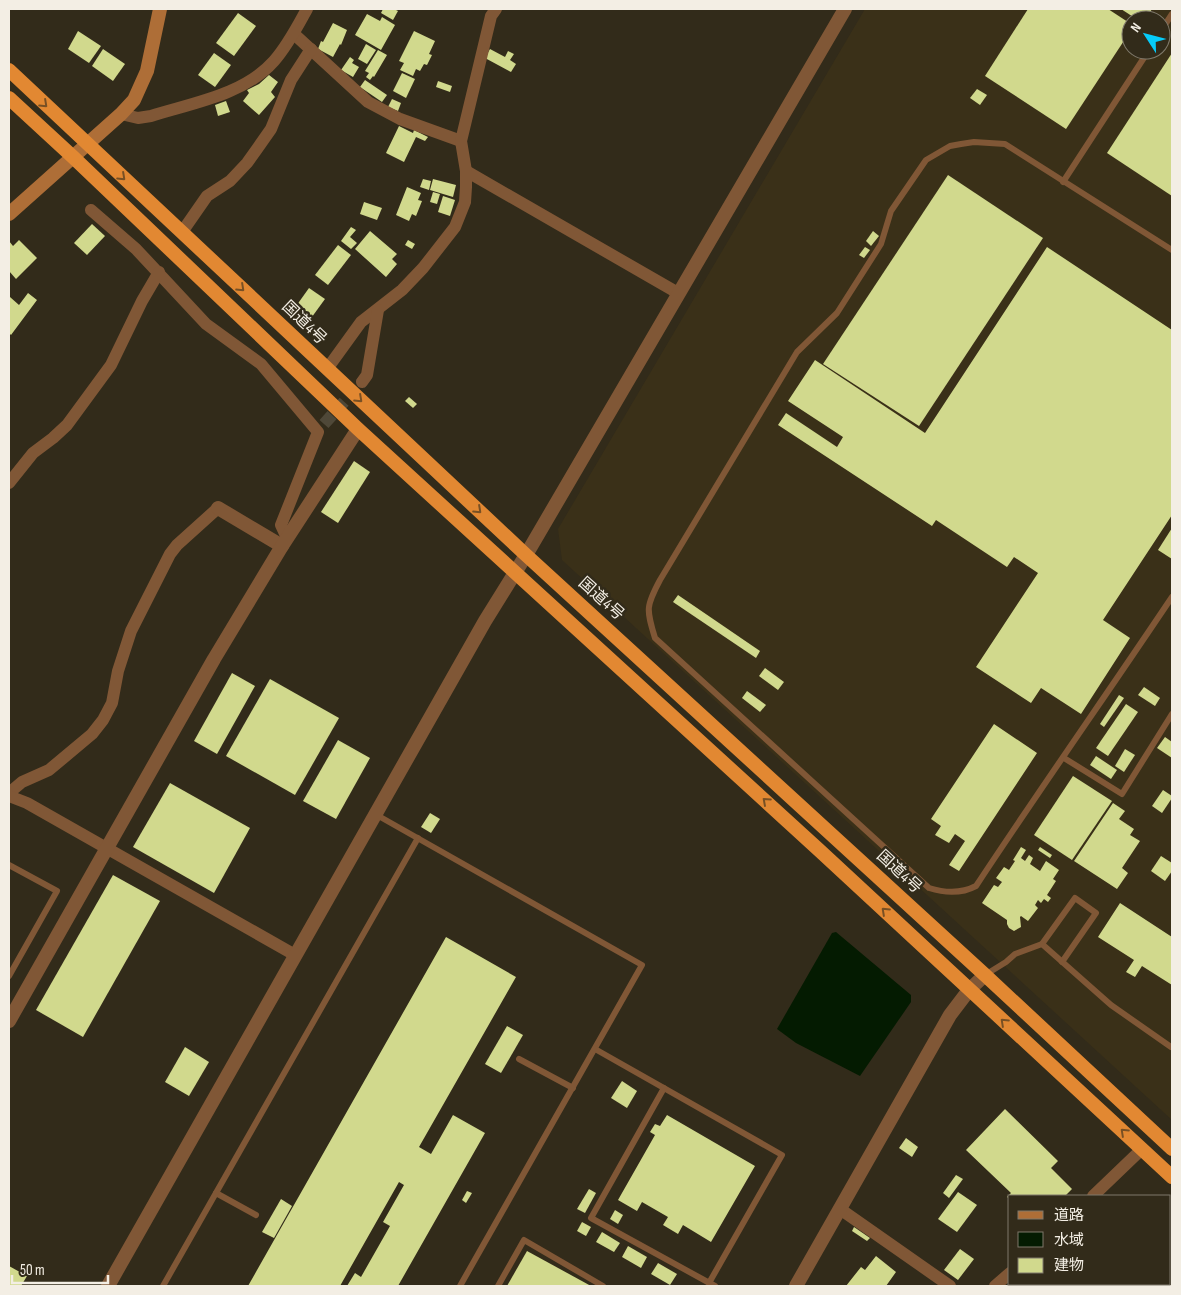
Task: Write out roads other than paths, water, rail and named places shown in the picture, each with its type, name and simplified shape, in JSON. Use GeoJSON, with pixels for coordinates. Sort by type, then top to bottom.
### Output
{"type":"FeatureCollection","features":[{"type":"Feature","properties":{"kind":"highway","name":"国道4号"},"geometry":{"type":"LineString","coordinates":[[9,70],[526,555],[985,975],[1172,1149]]}},
{"type":"Feature","properties":{"kind":"highway"},"geometry":{"type":"LineString","coordinates":[[9,98],[358,429],[819,850],[1172,1177]]}},
{"type":"Feature","properties":{"kind":"main road"},"geometry":{"type":"LineString","coordinates":[[9,214],[121,114],[134,100],[147,71],[160,9]]}},
{"type":"Feature","properties":{"kind":"street"},"geometry":{"type":"LineString","coordinates":[[121,114],[138,118],[151,116],[235,89],[274,62],[294,34],[307,9]]}},
{"type":"Feature","properties":{"kind":"street"},"geometry":{"type":"LineString","coordinates":[[326,369],[361,322],[402,290],[423,268],[455,227],[465,202],[466,171],[461,140],[491,16],[496,9]]}},
{"type":"Feature","properties":{"kind":"street"},"geometry":{"type":"LineString","coordinates":[[108,1286],[480,629],[526,555],[845,9]]}},
{"type":"Feature","properties":{"kind":"street"},"geometry":{"type":"LineString","coordinates":[[294,34],[368,102],[400,119],[461,140]]}},
{"type":"Feature","properties":{"kind":"street"},"geometry":{"type":"LineString","coordinates":[[182,232],[207,196],[230,180],[257,149],[271,129],[291,80],[311,49]]}},
{"type":"Feature","properties":{"kind":"street"},"geometry":{"type":"LineString","coordinates":[[466,171],[678,293]]}},
{"type":"Feature","properties":{"kind":"street"},"geometry":{"type":"LineString","coordinates":[[91,210],[136,249],[206,324],[262,364],[321,428],[281,525],[284,542]]}},
{"type":"Feature","properties":{"kind":"street"},"geometry":{"type":"LineString","coordinates":[[9,483],[33,453],[54,438],[67,425],[89,396],[110,365],[142,301],[159,272]]}},
{"type":"Feature","properties":{"kind":"street"},"geometry":{"type":"LineString","coordinates":[[362,382],[367,375],[378,310]]}},
{"type":"Feature","properties":{"kind":"street"},"geometry":{"type":"LineString","coordinates":[[9,1021],[214,659],[284,542],[358,429]]}},
{"type":"Feature","properties":{"kind":"street"},"geometry":{"type":"LineString","coordinates":[[284,542],[218,508],[182,540],[170,554],[131,631],[118,671],[112,703],[103,720],[92,734],[49,770],[22,782],[9,795],[27,803],[295,955]]}},
{"type":"Feature","properties":{"kind":"street"},"geometry":{"type":"LineString","coordinates":[[796,1286],[950,1015],[969,990],[985,975]]}},
{"type":"Feature","properties":{"kind":"street"},"geometry":{"type":"LineString","coordinates":[[1094,1195],[1142,1149]]}},
{"type":"Feature","properties":{"kind":"street"},"geometry":{"type":"LineString","coordinates":[[840,1209],[950,1286]]}},
{"type":"Feature","properties":{"kind":"street"},"geometry":{"type":"LineString","coordinates":[[995,1286],[1008,1275]]}},
{"type":"Feature","properties":{"kind":"lane"},"geometry":{"type":"LineString","coordinates":[[1063,182],[1142,60]]}},
{"type":"Feature","properties":{"kind":"lane"},"geometry":{"type":"LineString","coordinates":[[1172,250],[1005,144],[974,142],[950,146],[926,160],[891,211],[882,244],[837,313],[798,352],[660,580],[649,599],[648,608],[656,638],[930,888],[953,892],[969,890],[976,886],[1172,597]]}},
{"type":"Feature","properties":{"kind":"lane"},"geometry":{"type":"LineString","coordinates":[[1064,758],[1122,794],[1172,714]]}},
{"type":"Feature","properties":{"kind":"lane"},"geometry":{"type":"LineString","coordinates":[[375,814],[642,965],[460,1286]]}},
{"type":"Feature","properties":{"kind":"lane"},"geometry":{"type":"LineString","coordinates":[[163,1286],[418,838]]}},
{"type":"Feature","properties":{"kind":"lane"},"geometry":{"type":"LineString","coordinates":[[9,865],[57,891],[9,976]]}},
{"type":"Feature","properties":{"kind":"lane"},"geometry":{"type":"LineString","coordinates":[[985,975],[1016,954],[1042,944],[1075,898],[1096,913],[1062,962]]}},
{"type":"Feature","properties":{"kind":"lane"},"geometry":{"type":"LineString","coordinates":[[1042,944],[1111,1006],[1171,1048]]}},
{"type":"Feature","properties":{"kind":"lane"},"geometry":{"type":"LineString","coordinates":[[595,1049],[664,1088],[782,1156],[712,1285],[590,1218],[664,1088]]}},
{"type":"Feature","properties":{"kind":"lane"},"geometry":{"type":"LineString","coordinates":[[519,1059],[573,1088]]}},
{"type":"Feature","properties":{"kind":"lane"},"geometry":{"type":"LineString","coordinates":[[216,1193],[256,1215]]}},
{"type":"Feature","properties":{"kind":"lane"},"geometry":{"type":"LineString","coordinates":[[498,1286],[524,1240],[603,1286]]}},
{"type":"Feature","properties":{"kind":"water"},"geometry":{"type":"Polygon","coordinates":[[[836,932],[911,995],[911,1002],[860,1076],[796,1043],[777,1029],[832,933],[836,932]]]}},
{"type":"Feature","properties":{"kind":"tunnel"},"geometry":{"type":"LineString","coordinates":[[324,424],[362,382]]}}]}
